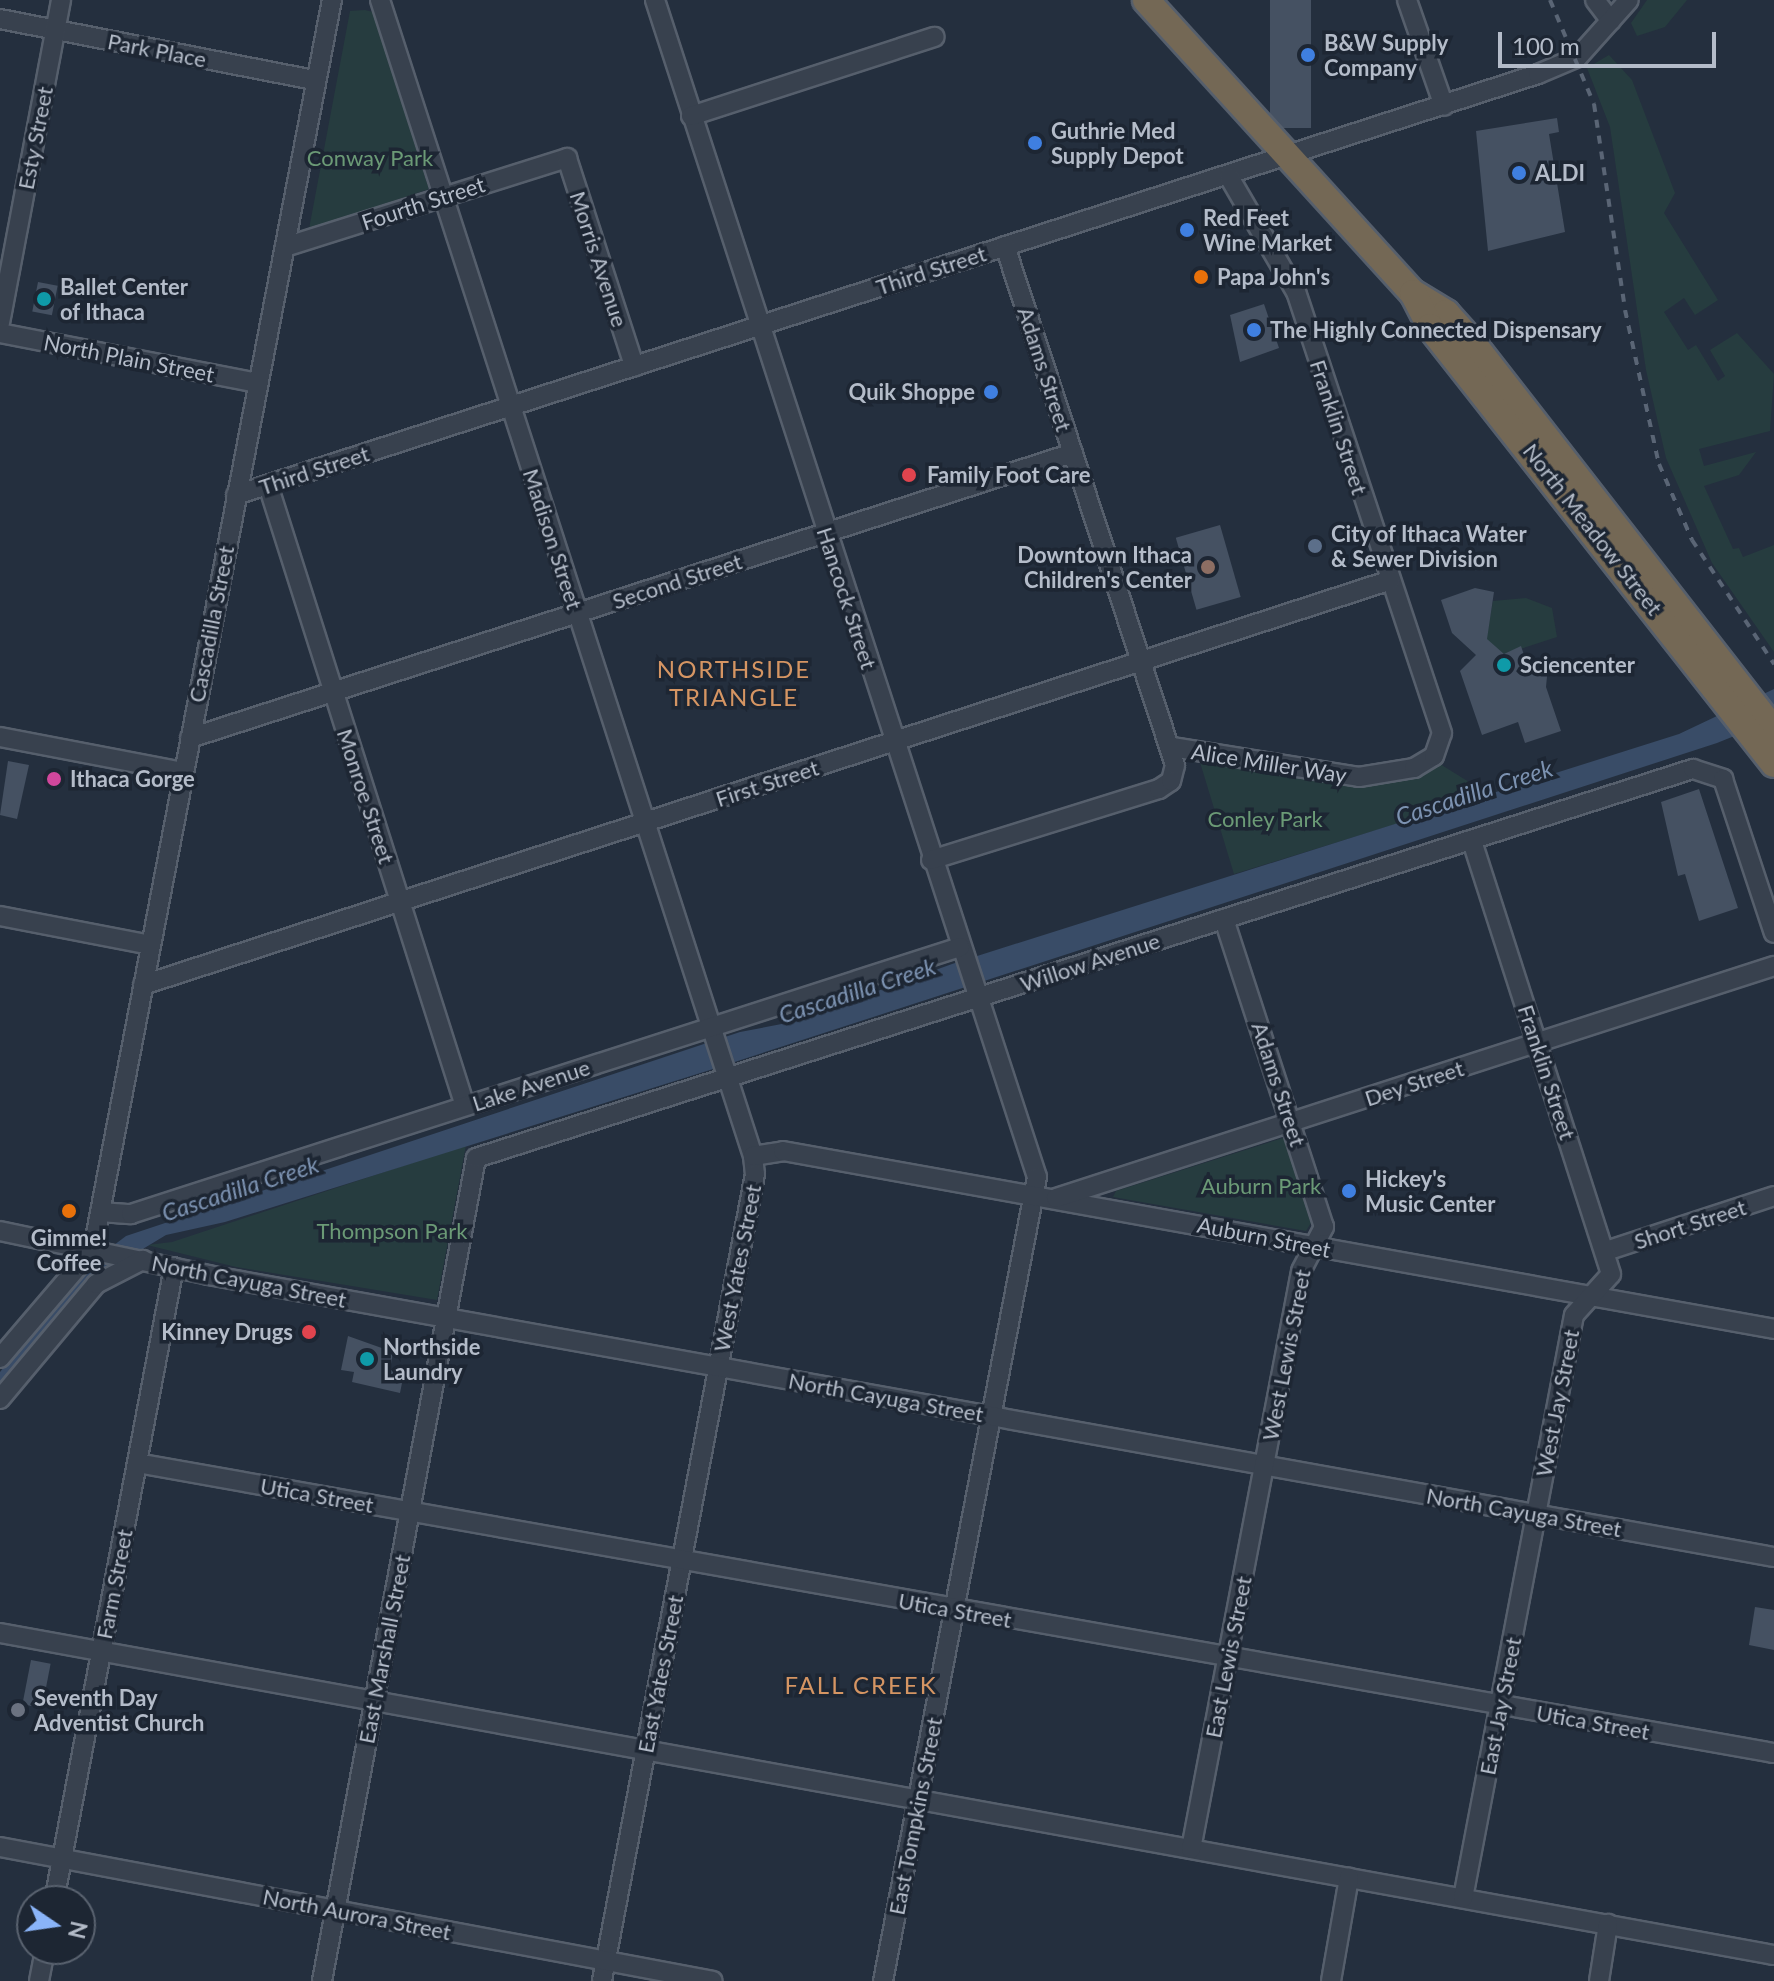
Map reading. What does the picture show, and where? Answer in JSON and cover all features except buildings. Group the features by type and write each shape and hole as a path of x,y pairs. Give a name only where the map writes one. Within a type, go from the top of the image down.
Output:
{"highway":[{"name":"North Meadow Street","path":"1146,0 1413,293 1430,327 1708,661 1774,730"},
{"name":"North Meadow Street","path":"1708,661 1772,762"}],"street":[{"name":"Esty Street","path":"0,323 61,0"},
{"name":"Cascadilla Street","path":"93,1249 332,0"},
{"name":"Madison Street","path":"380,0 441,197 727,1073"},
{"name":"Hancock Street","path":"655,0 931,860 1044,1197 991,1415"},
{"path":"1407,0 1444,106"},
{"path":"1595,0 1611,21"},
{"name":"Third Street","path":"236,495 1444,106 1578,57 1629,0"},
{"name":"Park Place","path":"0,19 315,80"},
{"path":"691,116 934,37"},
{"name":"Morris Avenue","path":"560,160 567,158 634,366"},
{"name":"Fourth Street","path":"285,247 560,160"},
{"name":"Franklin Street","path":"1229,177 1296,292 1442,733"},
{"name":"Adams Street","path":"1005,246 1174,756"},
{"name":"North Plain Street","path":"0,333 257,383"},
{"name":"Second Street","path":"190,738 1073,453"},
{"name":"Monroe Street","path":"268,485 465,1106"},
{"name":"First Street","path":"143,985 1391,580"},
{"name":"Alice Miller Way","path":"1174,756 1359,777 1414,768 1434,756 1442,733"},
{"path":"0,737 184,772"},
{"path":"931,860 1159,789 1171,781 1174,756"},
{"name":"Willow Avenue","path":"476,1158 975,993 1224,919 1704,768 1727,789 1774,933"},
{"name":"Franklin Street","path":"1472,840 1606,1251 1608,1283 1590,1298"},
{"path":"0,916 150,945"},
{"name":"Adams Street","path":"1224,919 1324,1227 1310,1246"},
{"name":"Lake Avenue","path":"100,1212 131,1214 465,1106 715,1032 961,952"},
{"name":"Dey Street","path":"1044,1197 1291,1122 1774,966"},
{"name":"West Yates Street","path":"719,1366 755,1174 753,1156 727,1073"},
{"name":"Auburn Street","path":"753,1156 783,1151 1774,1329"},
{"name":"East Marshall Street","path":"322,1981 476,1158"},
{"name":"Short Street","path":"1606,1251 1774,1196"},
{"name":"North Cayuga Street","path":"0,1231 445,1317 1774,1557"},
{"name":"West Lewis Street","path":"1265,1466 1310,1246"},
{"path":"0,1358 93,1249"},
{"path":"0,1399 96,1284 143,1260"},
{"name":"Farm Street","path":"57,1885 174,1267"},
{"name":"West Jay Street","path":"1536,1514 1574,1315 1590,1298"},
{"name":"East Yates Street","path":"602,1981 719,1366"},
{"name":"East Tompkins Street","path":"883,1981 991,1415"},
{"name":"Utica Street","path":"137,1463 954,1611 1774,1753"},
{"name":"East Lewis Street","path":"1191,1849 1265,1466"},
{"name":"East Jay Street","path":"1463,1898 1536,1514"},
{"path":"0,1633 1774,1955"},
{"name":"North Aurora Street","path":"0,1847 713,1981"},
{"path":"1331,1981 1349,1878"},
{"path":"1599,1981 1608,1924"}],"green space":[{"path":"1647,0 1687,0 1665,27 1637,36 1631,23"},
{"name":"Conway Park","path":"350,11 373,12 429,189 309,229"},
{"path":"1609,55 1632,80 1675,193 1664,213 1718,300 1695,315 1684,298 1664,312 1688,350 1696,345 1718,381 1725,376 1710,350 1737,333 1774,374 1770,431 1699,449 1704,466 1756,452 1739,475 1704,486 1733,549 1739,548 1743,557 1774,545 1774,652 1712,563 1666,458 1646,370 1610,127 1587,68"},
{"path":"1526,598 1552,608 1557,637 1505,654 1485,645 1493,601"},
{"name":"Conley Park","path":"1199,759 1348,783 1384,783 1440,764 1490,795 1234,874"},
{"name":"Auburn Park","path":"1286,1137 1314,1218 1306,1231 1113,1197 1116,1191"},
{"name":"Thompson Park","path":"466,1145 437,1300 236,1267 147,1245 172,1242"}],"water":[{"path":"1774,689 1774,720 1717,743 710,1070 225,1222 166,1235 93,1279 0,1393 0,1372 81,1270 126,1236 740,1032 792,1022 952,964 1679,734"}],"railway":[{"path":"1550,0 1594,104 1625,310 1659,464 1692,540 1774,664"}],"place":[{"name":"B&W Supply Company","path":"1308,55"},
{"name":"Guthrie Med Supply Depot","path":"1035,143"},
{"name":"ALDI","path":"1519,173"},
{"name":"Red Feet Wine Market","path":"1187,230"},
{"name":"Papa John's","path":"1201,277"},
{"name":"Ballet Center of Ithaca","path":"44,299"},
{"name":"The Highly Connected Dispensary","path":"1254,330"},
{"name":"Quik Shoppe","path":"991,392"},
{"name":"Family Foot Care","path":"909,475"},
{"name":"City of Ithaca Water & Sewer Division","path":"1315,546"},
{"name":"Downtown Ithaca Children's Center","path":"1208,567"},
{"name":"Sciencenter","path":"1504,665"},
{"name":"Ithaca Gorge","path":"54,779"},
{"name":"Hickey's Music Center","path":"1349,1191"},
{"name":"Gimme! Coffee","path":"69,1211"},
{"name":"Kinney Drugs","path":"309,1332"},
{"name":"Northside Laundry","path":"367,1359"},
{"name":"Seventh Day Adventist Church","path":"18,1710"}],"district":[{"name":"NORTHSIDE TRIANGLE","path":"734,683"},
{"name":"FALL CREEK","path":"861,1685"}],"water label":[{"name":"Cascadilla Creek","path":"1474,792"},
{"name":"Cascadilla Creek","path":"857,990"},
{"name":"Cascadilla Creek","path":"240,1188"}]}
